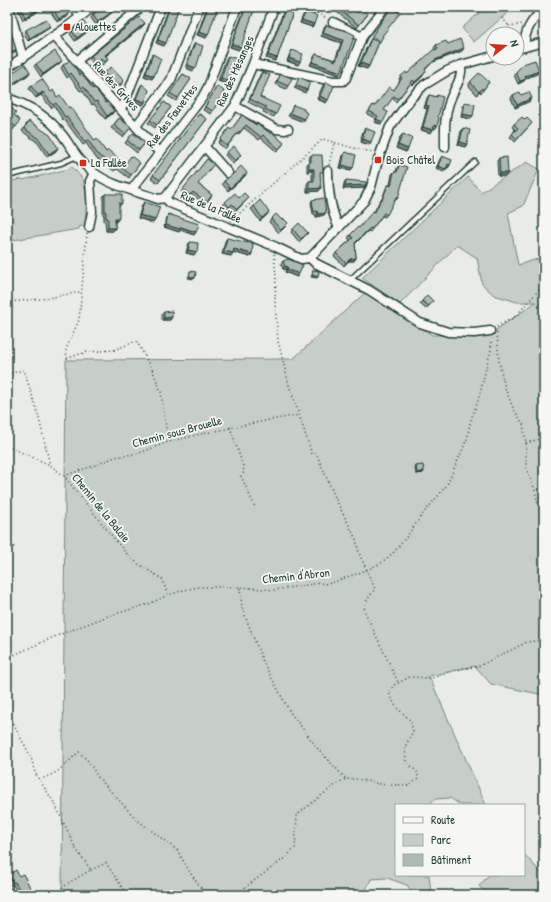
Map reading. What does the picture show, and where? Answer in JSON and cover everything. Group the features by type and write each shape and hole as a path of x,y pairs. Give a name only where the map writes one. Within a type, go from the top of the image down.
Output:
{"street":[{"path":"9,7 23,58"},
{"path":"74,7 80,17"},
{"path":"7,68 93,7"},
{"path":"77,61 141,7"},
{"path":"120,108 124,104 161,7"},
{"path":"136,126 171,80 199,7"},
{"name":"Rue des Fauvettes","path":"132,189 205,93 237,7"},
{"name":"Rue des Mésanges","path":"165,198 235,106 254,64 274,7"},
{"path":"254,64 341,82 346,78 362,37 385,7"},
{"path":"525,36 530,26 544,9"},
{"path":"333,22 362,37"},
{"name":"Rue des Grives","path":"54,36 160,153"},
{"path":"525,47 544,42"},
{"path":"310,258 359,207 367,196 371,187 380,153 390,127 412,97 430,80 461,65 485,58"},
{"path":"445,147 446,112 452,93 462,75 461,65"},
{"name":"Rue de la Fallée","path":"7,98 34,110 48,120 63,136 76,156 94,173 106,180 158,199 165,198 170,203 276,247 301,259 310,258 369,290 420,323 448,332 474,333 493,329"},
{"path":"235,106 276,129 285,130 288,128"},
{"path":"205,147 228,173"},
{"path":"328,171 330,202 339,228"},
{"path":"89,227 92,212 90,182 94,173"}],"lane":[{"path":"7,176 61,163 76,156"},
{"path":"350,280 475,162"}],"path":[{"path":"309,9 333,22"},
{"path":"502,18 510,26 525,24 530,26"},
{"path":"228,227 230,222 323,140 380,153"},
{"path":"328,171 334,143"},
{"path":"89,227 86,237 79,320 66,350 67,358 87,352 114,350 137,342 153,371 161,392 168,442"},
{"path":"544,234 544,244"},
{"path":"276,247 274,257 276,277 274,297 278,341 289,385 312,454 316,453 338,504 356,539 359,552 375,589 366,600 364,610 398,683"},
{"path":"544,284 516,316 493,329 498,338 499,362 508,398 523,424 526,443 526,468 534,487 544,529"},
{"path":"7,302 42,299 81,292"},
{"name":"Chemin d'Abron","path":"7,658 56,636 108,616 148,604 168,595 191,588 274,590 318,583 328,584 367,570 381,563 393,553 447,485 467,439 471,419 478,401 491,350 493,329"},
{"path":"7,374 24,370 38,414 50,465"},
{"name":"Chemin sous Brouelle","path":"64,476 115,457 140,453 168,442 230,427 298,415"},
{"path":"230,427 243,466 244,472 242,476 255,507"},
{"path":"526,443 544,438"},
{"name":"Chemin de la Balaie","path":"7,446 50,465 64,476 125,552 137,563 162,579 168,595"},
{"path":"7,552 16,545"},
{"path":"240,588 242,608 263,662 290,712 318,749 346,779"},
{"path":"235,895 285,858 295,848 297,815 322,794 346,779 369,781 387,785 402,784 408,786 418,780 418,773 406,761 405,747 413,731 410,720 396,707 389,693 394,685 410,677 432,678 463,668 477,667 527,642 542,640 540,631 544,623"},
{"path":"7,708 31,757 35,773 55,804 76,849 92,870"},
{"path":"40,780 57,772 79,752 89,762 97,776 136,819 177,850 191,874 206,895"},
{"path":"53,895 70,882 106,863 127,895"}],"green space":[{"path":"486,7 514,7 492,26 485,26 485,32 474,42 462,28"},
{"path":"527,162 539,169 523,206 508,213 518,265 544,257 544,695 491,684 475,666 429,676 486,804 459,804 450,798 436,799 428,804 395,804 395,876 429,876 431,892 427,895 414,895 407,885 387,878 371,879 365,892 366,895 62,895 66,360 293,359 368,290 432,335 489,335 536,302 517,302 494,295 482,284 477,258 457,245 400,304 362,278 468,177 481,192"},
{"path":"71,166 83,179 87,197 85,225 79,227 79,229 7,241 7,182 23,180 69,169"},
{"path":"525,855 544,876 544,895 488,895 479,886 488,876 525,876"}],"building":[{"path":"20,7 36,7 38,10 25,17"},
{"path":"52,7 66,7 69,14 59,19"},
{"path":"103,7 117,8 98,22 93,15"},
{"path":"170,7 179,7 166,43 158,40"},
{"path":"208,7 218,7 208,35 199,32"},
{"path":"246,7 255,7 241,47 232,44"},
{"path":"286,7 295,7 277,58 268,55"},
{"path":"336,7 350,7 358,13 361,8 368,14 359,25"},
{"path":"392,7 400,13 382,36 380,42 372,36"},
{"path":"306,12 317,16 314,24 302,20"},
{"path":"7,17 16,50 7,52"},
{"path":"139,17 145,23 105,55 108,59 104,62 101,59 97,63 91,56"},
{"path":"46,19 50,26 30,38 26,30"},
{"path":"84,22 89,29 77,38 72,31"},
{"path":"326,25 355,35 341,72 312,62 316,54 336,61 343,40 323,33"},
{"path":"371,39 379,42 369,66 361,63"},
{"path":"460,39 464,48 435,60 425,69 426,71 424,74 415,82 413,80 398,99 394,96 384,110 388,112 383,122 376,119 378,116 369,111 373,105 375,106 389,87 394,90 402,78 400,77 406,72 407,74 433,50 438,49 436,45 446,41 448,44"},
{"path":"195,43 203,46 196,68 188,65"},
{"path":"292,50 303,54 300,62 289,58"},
{"path":"55,51 62,61 43,74 36,64"},
{"path":"153,54 161,59 154,76 146,73"},
{"path":"228,56 237,59 229,81 221,78"},
{"path":"70,60 80,75 82,74 93,89 95,88 114,111 107,116 97,101 94,102 84,87 82,88 71,73 69,75 63,65"},
{"path":"535,60 539,71 525,76 526,79 520,81 516,72 521,66 525,66 525,63"},
{"path":"25,64 30,72 11,85 7,77"},
{"path":"111,67 124,81 119,85 116,83 115,84 104,73"},
{"path":"262,72 270,75 260,97 280,106 276,114 250,99"},
{"path":"479,73 489,82 483,90 482,88 479,92 471,81"},
{"path":"183,74 191,79 178,98 170,93"},
{"path":"281,74 292,78 288,86 277,81"},
{"path":"299,77 310,82 307,90 296,85"},
{"path":"42,79 51,92 53,90 57,97 60,95 69,108 71,107 95,141 97,139 106,152 108,150 125,164 131,156 140,163 131,175 116,163 116,168 98,155 88,140 85,142 56,103 53,105 43,92 38,95 31,86"},
{"path":"326,82 334,86 328,100 320,96"},
{"path":"142,84 149,90 145,102 136,99"},
{"path":"217,86 224,91 213,111 205,107"},
{"path":"520,92 521,95 529,92 532,98 517,105 513,95"},
{"path":"429,95 443,97 437,126 434,125 433,130 423,127 429,106 426,105"},
{"path":"164,102 171,107 157,125 150,120"},
{"path":"465,102 475,104 473,116 463,114"},
{"path":"293,105 304,109 304,111 308,113 305,119 290,113"},
{"path":"11,108 16,112 14,115 20,120 16,127 7,120 7,114"},
{"path":"199,114 207,119 160,180 153,175"},
{"path":"242,115 256,125 257,123 271,134 272,132 284,143 279,149 263,135 261,137 246,125 227,146 220,140 229,128 231,130"},
{"path":"522,117 525,120 527,118 532,123 517,139 512,134 518,128 514,124"},
{"path":"119,118 131,127 125,134 114,125"},
{"path":"29,121 50,135 58,148 49,154 40,140 24,128"},
{"path":"365,128 375,132 371,142 363,139"},
{"path":"463,128 470,130 467,144 460,142"},
{"path":"133,133 145,143 139,150 127,140"},
{"path":"403,134 412,138 408,149 398,145"},
{"path":"234,146 241,155 235,161 227,152"},
{"path":"345,152 356,155 353,168 342,165"},
{"path":"7,153 12,158 7,164"},
{"path":"311,155 322,155 323,172 320,172 321,188 309,189 309,181 314,181 314,169 309,169"},
{"path":"442,156 452,160 446,169 438,166"},
{"path":"507,157 508,173 500,173 499,158"},
{"path":"207,159 214,164 198,184 212,195 207,202 193,192 190,195 183,189"},
{"path":"399,165 407,167 398,198 396,197 387,215 384,213 372,229 370,228 355,243 356,258 350,259 346,263 336,253 353,238 350,235 358,227 359,228 373,211 375,212 388,185 391,186 394,172 397,172"},
{"path":"241,166 247,173 230,188 224,181"},
{"path":"346,180 366,182 366,185 345,186"},
{"path":"235,193 239,198 244,193 249,198 237,209 232,204 229,207 225,202"},
{"path":"105,194 122,194 122,203 119,203 119,218 115,218 115,228 108,228 108,218 106,218 105,212"},
{"path":"324,198 326,213 318,214 317,211 314,212 312,200"},
{"path":"260,200 269,212 262,218 254,206"},
{"path":"144,202 160,207 155,220 140,215"},
{"path":"168,214 199,224 196,232 181,227 180,229 166,225"},
{"path":"276,214 288,223 281,230 271,219"},
{"path":"299,223 308,233 301,239 293,229"},
{"path":"227,238 253,244 252,254 234,249 233,253 224,251"},
{"path":"190,242 198,243 197,252 188,250"},
{"path":"288,259 303,265 299,274 287,269 288,267 285,266 283,261"},
{"path":"313,270 319,271 318,277 312,275"},
{"path":"190,271 196,272 195,278 189,276"},
{"path":"427,295 433,301 429,306 422,301"},
{"path":"172,311 172,317 164,318 164,312"},
{"path":"423,465 424,471 417,473 416,466"},
{"path":"16,870 19,876 23,874 32,891 28,893 30,895 20,895 22,894 15,882 13,883 8,875"}],"place":[{"name":"Alouettes","path":"67,27"},
{"name":"Bois Châtel","path":"378,160"},
{"name":"La Fallée","path":"83,163"}]}
